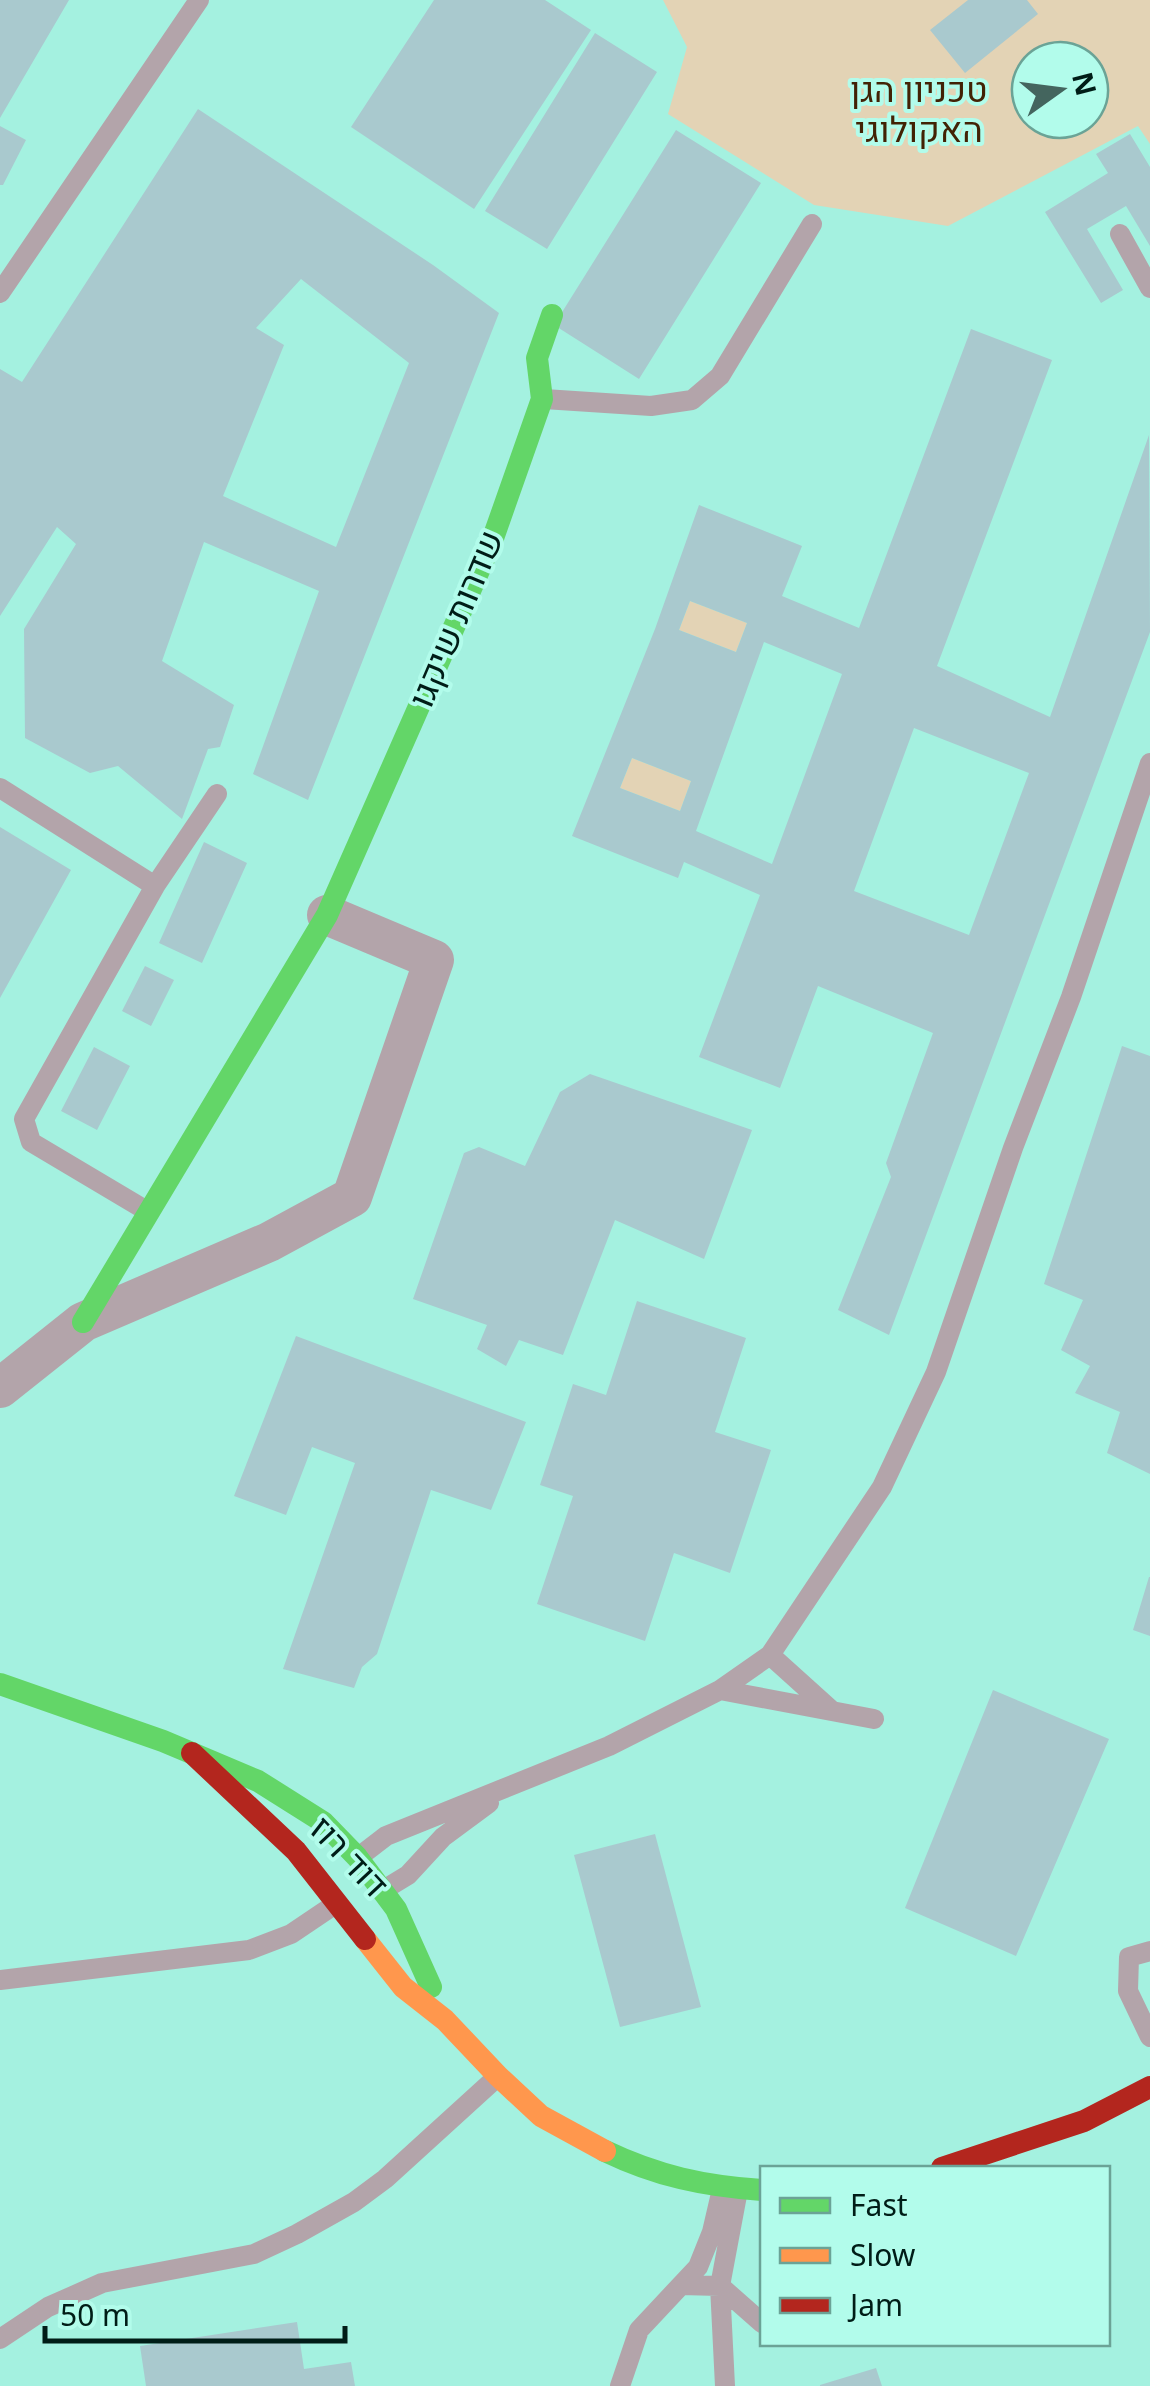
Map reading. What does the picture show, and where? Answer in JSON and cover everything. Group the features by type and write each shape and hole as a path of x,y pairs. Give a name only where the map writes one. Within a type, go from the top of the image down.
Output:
{"street":[{"name":"שדרות שיקגו","path":"83,1322 327,915 492,541 542,399 537,358 552,315"},
{"path":"0,1388 83,1322 270,1242 352,1197 434,960 327,915"},
{"name":"דוד רוז","path":"0,1684 163,1740 258,1781 323,1822 403,1987 445,2020 542,2116 582,2140 655,2172 741,2188"},
{"name":"דוד רוז","path":"0,1708 76,1712"},
{"name":"דוד רוז","path":"192,1753 296,1851 396,1909 445,2020"},
{"path":"948,2166 1084,2121 1150,2088"}],"lane":[{"path":"0,293 199,0"},
{"path":"542,399 651,406 692,400 720,376 812,224"},
{"path":"1120,234 1150,288"},
{"path":"357,1886 386,1836 609,1746 720,1690 770,1655 882,1487 936,1372 1013,1148 1071,997 1150,763"},
{"path":"0,788 155,886"},
{"path":"149,1212 31,1142 24,1119 155,886 218,794"},
{"path":"770,1655 833,1711"},
{"path":"720,1690 874,1719"},
{"path":"0,1980 249,1950 291,1934 357,1886 408,1875 443,1837 511,1787"},
{"path":"1150,1951 1129,1957 1128,1991 1150,2037"},
{"path":"0,2339 48,2307 102,2283 254,2254 297,2234 386,2179 498,2076"},
{"path":"620,2386 639,2330 698,2267 712,2232 741,2188"},
{"path":"725,2386 720,2286 741,2188"},
{"path":"681,2285 720,2286 760,2321"}],"shaded area":[{"path":"0,0 1150,0 1150,2386 0,2386"}],"green space":[{"name":"טכניון הגן האקולוגי","path":"663,0 1150,0 1150,144 1138,126 948,226 814,205 668,114 687,47"},
{"path":"690,601 747,623 736,652 679,630"},
{"path":"632,758 691,781 680,811 620,788"}],"building":[{"path":"0,0 69,0 0,118"},
{"path":"434,0 545,0 591,30 474,209 351,127"},
{"path":"968,0 1027,0 1038,14 965,73 930,30"},
{"path":"595,33 657,72 547,249 485,211"},
{"path":"198,109 499,313 308,800 253,774 319,591 204,542 162,661 234,705 220,747 208,749 182,819 118,766 90,773 25,738 24,629 76,544 57,527 0,616 0,369 22,382","holes":["301,279 409,363 336,547 223,496 284,345 256,328"]},
{"path":"0,126 26,140 3,185 0,185"},
{"path":"676,130 761,183 639,379 554,325"},
{"path":"1130,134 1150,167 1150,246 1126,206 1087,229 1123,290 1101,303 1045,212 1108,173 1096,154"},
{"path":"971,329 1052,360 937,666 1050,717 1149,435 1150,632 889,1335 838,1310 891,1177 886,1163 933,1033 818,986 780,1088 699,1057 760,895 684,862 678,878 572,836 655,629 699,505 802,546 782,596 859,628","holes":["690,601 747,623 736,652 679,630","764,642 842,674 772,864 696,831","914,728 1029,773 969,935 854,891","632,758 691,781 680,811 620,788"]},
{"path":"0,827 71,870 0,998"},
{"path":"204,842 247,863 202,963 159,943"},
{"path":"145,966 174,980 151,1026 122,1011"},
{"path":"1122,1046 1150,1056 1150,1474 1107,1453 1120,1412 1075,1393 1090,1366 1061,1350 1083,1300 1044,1284"},
{"path":"94,1047 130,1066 97,1130 61,1111"},
{"path":"590,1074 752,1130 704,1259 615,1220 563,1355 519,1340 506,1366 477,1349 487,1325 413,1299 464,1153 479,1147 525,1166 560,1092"},
{"path":"637,1301 746,1338 715,1432 771,1450 730,1573 674,1553 645,1641 537,1604 573,1496 540,1485 573,1384 606,1395"},
{"path":"296,1336 526,1422 491,1510 431,1490 377,1654 362,1667 354,1688 283,1669 355,1463 312,1447 286,1515 234,1496"},
{"path":"1150,1577 1150,1636 1133,1630"},
{"path":"993,1690 1109,1739 1016,1956 905,1908"},
{"path":"655,1834 701,2007 620,2027 574,1855"},
{"path":"297,2322 304,2369 351,2362 355,2386 146,2386 140,2346"},
{"path":"876,2368 882,2386 820,2386 820,2385"}],"traffic: fast":[{"path":"83,1322 327,915 492,541 542,399 537,358 552,315"},
{"path":"0,1684 163,1741 258,1781 323,1822 357,1857 396,1909 431,1987"},
{"path":"605,2151 681,2178 760,2190"}],"traffic: slow":[{"path":"365,1939 403,1987 445,2020 541,2116 605,2151"}],"traffic: jam":[{"path":"192,1753 296,1851 365,1939"},
{"path":"948,2166 1084,2121 1150,2087"}]}
